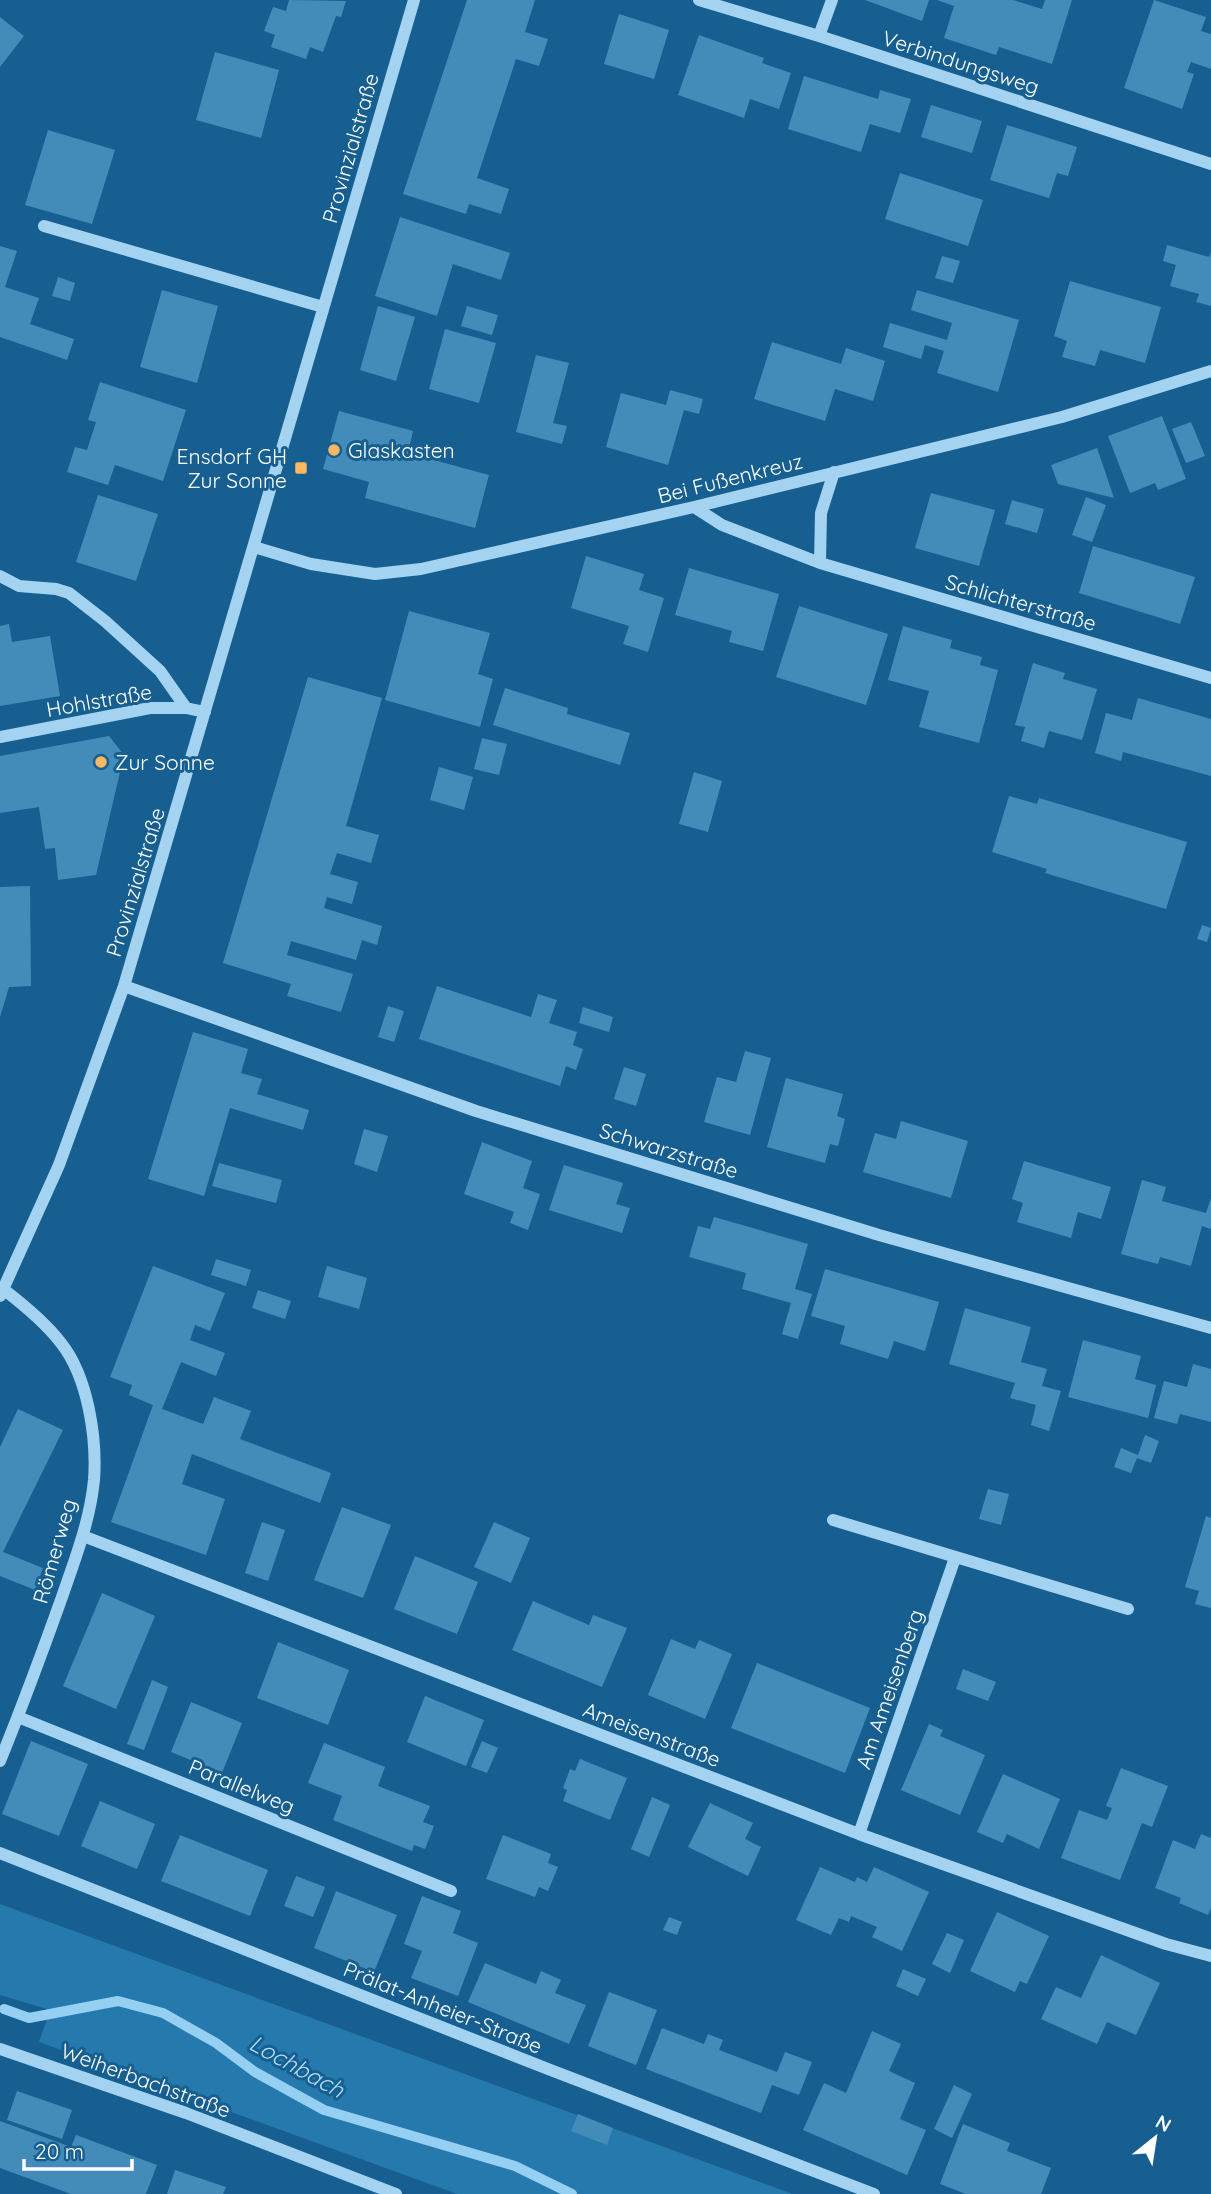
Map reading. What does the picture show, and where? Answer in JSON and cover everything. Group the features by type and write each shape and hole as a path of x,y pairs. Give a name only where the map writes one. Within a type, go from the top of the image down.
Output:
{"street":[{"name":"Provinzialstraße","path":"2,1292 59,1165 124,986 414,0"},
{"name":"Verbindungsweg","path":"699,0 819,36 1211,164"},
{"path":"819,36 831,0"},
{"path":"44,226 323,307"},
{"name":"Bei Fußenkreuz","path":"254,547 311,564 375,574 421,569 694,507 1062,417 1211,371"},
{"path":"820,563 821,513 834,472"},
{"name":"Schlichterstraße","path":"694,507 722,525 820,563 1211,678"},
{"path":"0,576 19,586 57,589 69,593 105,621 160,671 186,708"},
{"name":"Hohlstraße","path":"0,737 150,708 186,708 205,712"},
{"name":"Schwarzstraße","path":"124,986 477,1111 879,1235 1211,1328"},
{"name":"Römerweg","path":"0,1761 83,1536 94,1480 91,1417 79,1374 62,1344 29,1310 2,1292"},
{"path":"833,1520 1128,1609"},
{"name":"Ameisenstraße","path":"83,1536 859,1833 1166,1944 1211,1956"},
{"name":"Am Ameisenberg","path":"859,1833 955,1558"},
{"name":"Parallelweg","path":"18,1717 450,1891"},
{"name":"Prälat-Anheier-Straße","path":"0,1853 874,2194"},
{"name":"Weiherbachstraße","path":"0,2049 186,2113 396,2194"}],"shaded area":[{"path":"0,1904 793,2194 457,2194 39,2042 50,2010 0,1995"}],"building":[{"path":"289,0 346,1 341,17 336,16 323,52 310,47 306,59 271,47 275,35 264,31 273,7 286,11"},
{"path":"467,0 535,0 525,32 548,39 539,66 516,59 477,178 509,189 501,214 469,204 466,214 403,194"},
{"path":"865,0 929,0 922,21"},
{"path":"937,0 1013,0 1042,9 1045,0 1072,0 1052,64 999,47 996,55 944,38 954,6"},
{"path":"1154,0 1206,17 1201,31 1211,34 1211,69 1191,62 1187,72 1194,74 1182,109 1124,88"},
{"path":"619,14 669,30 654,79 604,64"},
{"path":"0,17 24,36 0,67"},
{"path":"699,35 764,58 762,63 791,73 779,109 750,99 744,118 678,95"},
{"path":"215,52 279,70 261,138 196,120"},
{"path":"804,76 878,99 880,90 911,99 900,133 870,124 861,152 788,129"},
{"path":"931,105 982,121 972,153 921,137"},
{"path":"1007,125 1077,147 1068,176 1057,173 1049,198 990,180"},
{"path":"48,130 115,150 92,224 25,205"},
{"path":"900,173 983,200 968,246 885,219"},
{"path":"400,217 510,253 501,280 453,264 437,316 375,296"},
{"path":"1167,245 1209,257 1211,252 1211,306 1196,302 1199,294 1170,286 1176,265 1163,261"},
{"path":"0,246 17,251 5,287 39,298 30,324 74,339 67,360 0,337"},
{"path":"942,256 960,261 953,283 935,278"},
{"path":"58,277 75,283 70,301 52,296"},
{"path":"1070,281 1161,307 1145,363 1100,350 1095,366 1062,357 1067,341 1054,336"},
{"path":"162,290 218,306 197,383 140,367"},
{"path":"917,290 1019,320 998,392 937,373 944,351 925,345 921,359 883,347 890,323 947,340 952,323 911,310"},
{"path":"378,306 415,317 396,381 360,370"},
{"path":"467,306 498,315 492,335 461,326"},
{"path":"445,329 496,343 479,403 429,389"},
{"path":"772,342 841,364 846,348 885,361 873,401 835,389 825,421 754,399"},
{"path":"536,355 569,363 553,423 567,426 562,444 516,432"},
{"path":"100,382 186,410 163,481 115,465 108,485 67,472 75,447 87,450 96,422 88,420"},
{"path":"670,390 703,399 699,414 684,410 668,465 606,447 621,393 666,405"},
{"path":"339,411 413,431 408,453 489,475 475,528 365,498 369,482 323,469"},
{"path":"1162,416 1186,479 1158,490 1155,483 1130,493 1108,436"},
{"path":"1191,422 1205,456 1186,463 1172,429"},
{"path":"1097,448 1114,498 1058,484 1051,465"},
{"path":"931,493 995,510 979,566 915,548"},
{"path":"98,495 158,514 136,581 76,562"},
{"path":"1086,497 1106,505 1092,542 1072,535"},
{"path":"1012,500 1044,509 1037,533 1005,524"},
{"path":"1093,546 1195,577 1180,624 1079,593"},
{"path":"586,556 644,574 639,590 664,598 648,652 623,644 629,626 571,608"},
{"path":"689,568 779,594 763,651 729,642 732,631 675,615"},
{"path":"799,606 888,634 866,705 776,677"},
{"path":"409,611 490,633 478,674 493,679 480,727 385,700"},
{"path":"9,624 12,642 50,636 60,696 0,706 0,626"},
{"path":"903,626 952,640 950,648 982,657 980,665 998,670 979,743 919,727 929,691 888,680"},
{"path":"1033,663 1065,673 1063,679 1097,689 1082,740 1049,731 1044,748 1021,741 1025,727 1015,725"},
{"path":"308,677 382,698 346,826 379,835 371,863 337,853 330,874 358,882 352,904 327,897 324,908 382,926 377,945 362,940 356,960 291,941 287,955 353,974 341,1012 287,996 291,984 223,963"},
{"path":"505,688 568,708 567,714 630,733 620,765 493,725"},
{"path":"1138,698 1211,719 1211,776 1123,752 1121,761 1095,753 1106,713 1132,720"},
{"path":"109,736 124,755 96,875 58,880 55,848 45,849 39,807 0,813 0,756"},
{"path":"482,738 507,744 499,775 474,769"},
{"path":"439,767 473,777 464,810 430,800"},
{"path":"694,772 722,781 708,832 679,824"},
{"path":"1009,796 1037,804 1039,798 1187,842 1166,909 1045,873 1047,869 992,852"},
{"path":"30,886 31,986 9,987 0,1017 0,887"},
{"path":"1202,925 1211,928 1207,942 1197,939"},
{"path":"437,986 531,1017 538,994 557,1000 549,1023 577,1032 573,1045 583,1049 576,1070 566,1066 560,1086 419,1039"},
{"path":"388,1006 404,1011 394,1042 378,1037"},
{"path":"583,1007 613,1017 609,1032 579,1023"},
{"path":"193,1032 248,1049 241,1073 262,1079 257,1094 309,1110 303,1130 230,1108 204,1196 148,1179"},
{"path":"745,1051 771,1058 750,1135 704,1122 717,1077 736,1082"},
{"path":"624,1067 646,1074 636,1106 614,1099"},
{"path":"786,1078 843,1094 837,1116 845,1119 838,1146 830,1144 825,1163 767,1147"},
{"path":"901,1121 968,1141 951,1198 863,1172 875,1133 896,1139"},
{"path":"364,1129 388,1136 377,1172 354,1164"},
{"path":"482,1142 532,1161 523,1188 540,1194 528,1230 510,1223 514,1212 464,1194"},
{"path":"1024,1161 1111,1187 1101,1219 1078,1212 1071,1238 1017,1222 1023,1203 1012,1199"},
{"path":"219,1163 282,1180 276,1203 212,1186"},
{"path":"564,1165 623,1183 616,1204 630,1208 622,1233 549,1210"},
{"path":"1142,1180 1166,1187 1162,1201 1206,1213 1211,1198 1211,1229 1202,1226 1191,1266 1160,1257 1158,1264 1121,1254"},
{"path":"714,1217 808,1244 795,1289 812,1294 798,1339 782,1334 791,1303 742,1289 746,1273 689,1257 698,1226 710,1229"},
{"path":"216,1259 251,1270 246,1286 211,1275"},
{"path":"153,1266 225,1293 210,1331 195,1325 190,1340 225,1353 216,1376 181,1362 162,1409 203,1424 214,1397 251,1411 240,1439 331,1473 320,1503 192,1454 182,1484 225,1499 206,1555 111,1522 153,1405 129,1395 132,1385 110,1377"},
{"path":"327,1266 367,1278 359,1309 318,1297"},
{"path":"825,1269 939,1302 925,1351 894,1341 888,1359 840,1344 845,1326 811,1316"},
{"path":"258,1290 291,1301 285,1319 252,1308"},
{"path":"965,1308 1031,1327 1021,1362 1047,1369 1042,1386 1061,1391 1049,1431 1031,1425 1036,1405 1010,1398 1015,1383 949,1364"},
{"path":"1083,1340 1141,1356 1135,1379 1156,1385 1148,1418 1068,1397"},
{"path":"1193,1364 1211,1369 1211,1422 1180,1414 1177,1424 1154,1418 1164,1381 1187,1387"},
{"path":"18,1409 63,1430 3,1552 43,1568 35,1590 0,1576 0,1447"},
{"path":"1145,1435 1159,1441 1151,1463 1137,1458 1131,1473 1114,1467 1121,1448 1138,1455"},
{"path":"988,1489 1009,1494 1001,1525 979,1519"},
{"path":"342,1507 391,1525 363,1598 314,1580"},
{"path":"1206,1516 1211,1518 1211,1608 1195,1604 1199,1591 1185,1587"},
{"path":"262,1522 285,1530 268,1581 245,1573"},
{"path":"494,1522 530,1538 511,1583 474,1567"},
{"path":"415,1556 478,1582 457,1634 394,1609"},
{"path":"102,1593 155,1616 116,1709 63,1686"},
{"path":"533,1601 589,1625 593,1615 627,1628 602,1687 512,1650"},
{"path":"671,1639 695,1649 699,1640 732,1654 705,1719 648,1695"},
{"path":"278,1642 349,1670 328,1725 257,1698"},
{"path":"757,1663 870,1708 845,1773 731,1728"},
{"path":"963,1669 996,1682 988,1701 956,1689"},
{"path":"152,1680 168,1687 144,1750 127,1744"},
{"path":"425,1696 484,1720 466,1766 407,1742"},
{"path":"191,1702 242,1723 222,1773 171,1752"},
{"path":"929,1724 943,1730 940,1736 985,1755 960,1815 901,1790"},
{"path":"31,1741 88,1764 59,1836 2,1814"},
{"path":"482,1741 498,1748 487,1773 471,1767"},
{"path":"324,1743 385,1767 378,1786 430,1806 423,1822 434,1826 425,1849 414,1845 412,1851 333,1820 342,1796 308,1783"},
{"path":"580,1759 627,1778 610,1820 563,1801 567,1790 563,1788 570,1769 575,1771"},
{"path":"1121,1768 1168,1786 1152,1827 1142,1823 1120,1880 1061,1858 1079,1810 1107,1820 1112,1808 1106,1806"},
{"path":"1003,1774 1060,1799 1039,1849 1007,1834 1003,1843 977,1832"},
{"path":"652,1797 670,1805 649,1857 631,1849"},
{"path":"100,1801 155,1824 137,1869 81,1846"},
{"path":"710,1803 753,1823 745,1839 761,1847 748,1876 688,1847"},
{"path":"1201,1834 1211,1838 1211,1908 1208,1915 1179,1903 1181,1898 1155,1888 1173,1840 1195,1849"},
{"path":"180,1835 268,1870 250,1916 161,1881"},
{"path":"503,1835 551,1854 548,1863 558,1867 548,1891 539,1887 535,1897 486,1879"},
{"path":"820,1867 855,1882 857,1877 867,1882 874,1867 929,1892 902,1951 872,1937 877,1927 851,1916 849,1922 839,1918 831,1935 796,1920"},
{"path":"296,1876 325,1887 313,1917 284,1906"},
{"path":"336,1891 397,1915 374,1972 314,1948"},
{"path":"422,1896 461,1911 453,1933 478,1943 458,1996 411,1978 422,1951 404,1944"},
{"path":"997,1912 1049,1936 1027,1984 1020,1981 1015,1992 970,1971"},
{"path":"669,1917 682,1922 677,1935 663,1930"},
{"path":"947,1933 964,1940 950,1973 932,1964"},
{"path":"1101,1955 1160,1983 1136,2035 1107,2022 1097,2044 1041,2019 1056,1987 1081,1998"},
{"path":"485,1963 536,1984 541,1971 561,1980 555,1993 586,2005 569,2044 468,2002"},
{"path":"903,1969 926,1979 918,1996 896,1986"},
{"path":"609,1992 657,2010 636,2065 588,2046"},
{"path":"662,2028 704,2044 708,2034 723,2040 719,2050 777,2072 785,2052 812,2062 799,2095 772,2085 761,2113 646,2069"},
{"path":"872,2031 901,2044 889,2071 915,2083 900,2119 926,2130 907,2175 803,2130 824,2083 846,2093"},
{"path":"954,2085 972,2094 952,2138 934,2129"},
{"path":"17,2091 72,2110 62,2139 7,2120"},
{"path":"578,2114 613,2128 607,2145 571,2131"},
{"path":"0,2121 71,2147 76,2135 157,2165 146,2194 71,2194 0,2168"},
{"path":"963,2124 1010,2143 1007,2151 1051,2168 1041,2194 966,2194 940,2184"},
{"path":"175,2170 226,2187 223,2194 167,2194"}],"waterway":[{"name":"Lochbach","path":"4,2009 29,2018 118,2001 163,2013 216,2043 255,2072 324,2110 515,2166 572,2194"}],"place":[{"name":"Glaskasten","path":"334,450"},
{"name":"Ensdorf GH Zur Sonne","path":"301,468"},
{"name":"Zur Sonne","path":"101,762"}]}
